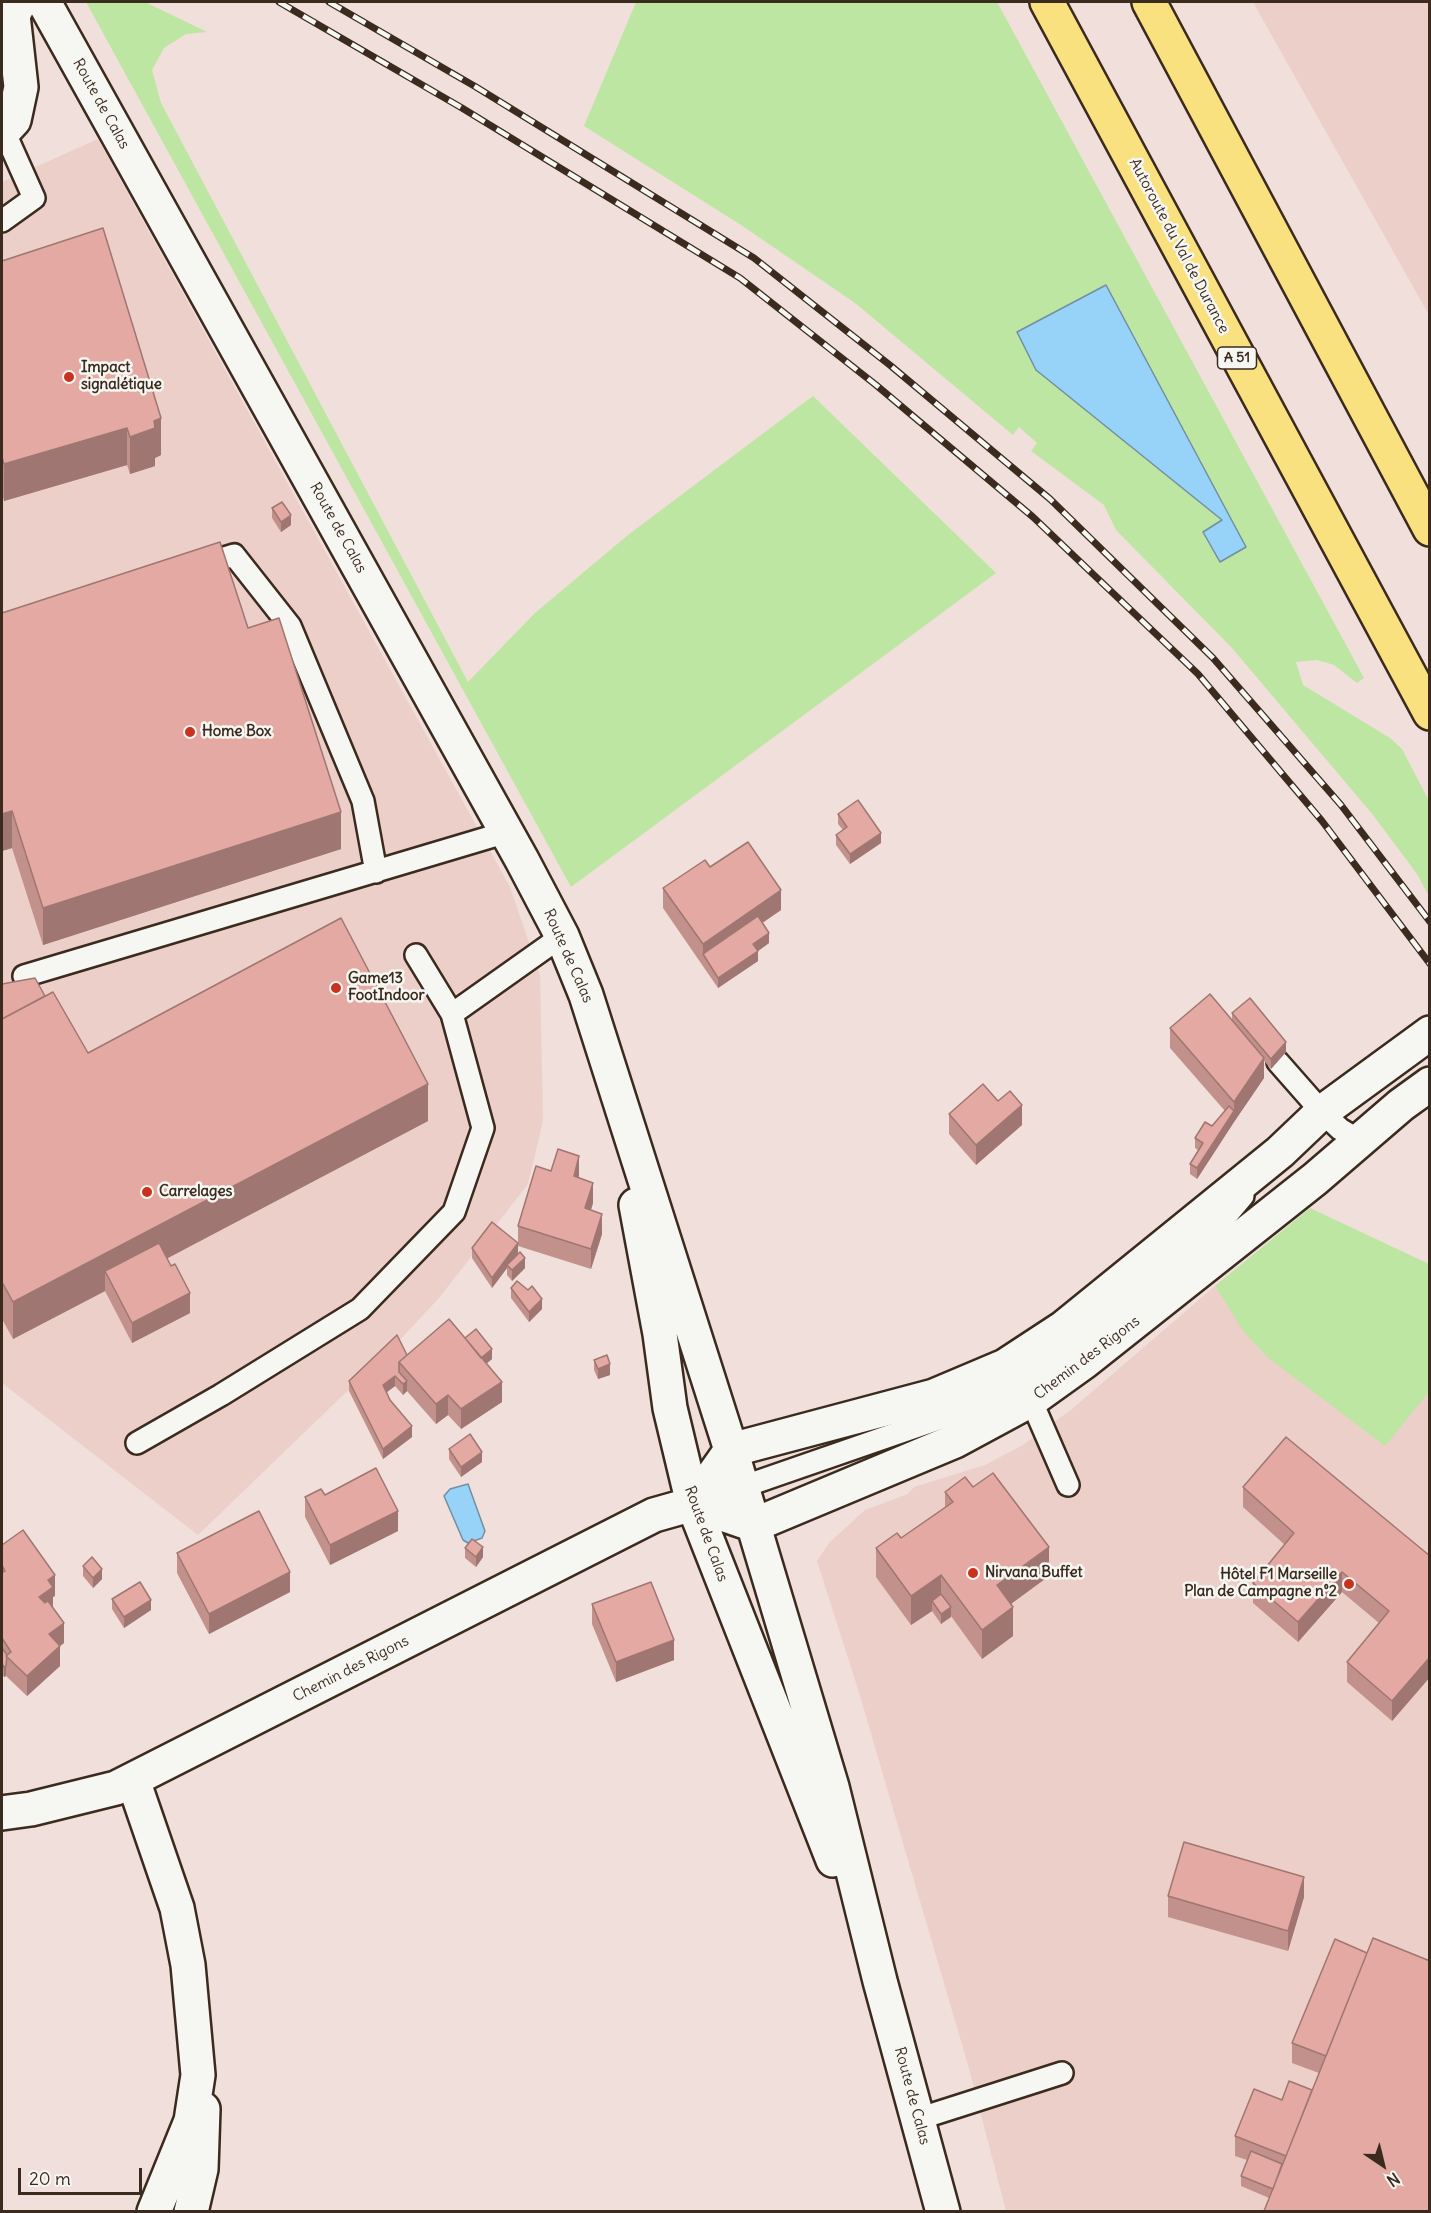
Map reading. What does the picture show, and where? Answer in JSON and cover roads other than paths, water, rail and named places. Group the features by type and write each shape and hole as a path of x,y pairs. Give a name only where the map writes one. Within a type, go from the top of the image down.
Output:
{"highway":[{"name":"Autoroute du Val de Durance","path":"1047,2 1430,713"},
{"path":"1149,2 1332,350 1430,529"}],"main road":[{"path":"3,132 14,120 21,87 13,15 20,2"},
{"name":"Route de Calas","path":"44,2 507,832 562,936 611,1065 754,1525 832,1787 880,1981 943,2211"},
{"name":"Chemin des Rigons","path":"731,1450 934,1396 1005,1366 1064,1328 1280,1152 1322,1112 1430,1033"},
{"name":"Route de Calas","path":"611,1065 660,1334 670,1408 693,1504 880,1981"},
{"name":"Chemin des Rigons","path":"754,1525 955,1441 1031,1400 1167,1297 1360,1141 1401,1105 1430,1084"},
{"path":"731,1450 693,1504 754,1525"},
{"name":"Chemin des Rigons","path":"2,1813 31,1809 116,1788 654,1515 693,1504"},
{"path":"133,1780 177,1908 188,1965 203,2137 201,2169 191,2211"},
{"path":"154,2211 191,2121 198,2074"}],"lane":[{"path":"2,221 33,198 3,132"},
{"path":"179,572 234,555 290,626 363,801 376,872"},
{"path":"24,976 507,832"},
{"path":"452,1014 562,936"},
{"path":"137,1443 222,1395 360,1309 454,1212 483,1128 452,1014 416,955"},
{"path":"1278,1062 1322,1112 1340,1129 1360,1141"},
{"name":"Chemin des Rigons","path":"693,1504 973,1407 1019,1383 1060,1356 1210,1235 1280,1152"},
{"path":"1031,1400 1068,1485"},
{"path":"918,2119 1062,2073"}],"water":[{"path":"1106,285 1246,547 1220,562 1203,532 1222,520 1036,370 1017,332"},
{"path":"468,1484 485,1531 482,1538 468,1543 463,1540 444,1496 450,1489"}],"railway":[{"path":"279,2 462,108 740,278 876,385 1033,517 1198,674 1322,821 1430,964"},
{"path":"329,2 476,87 754,258 891,366 1050,499 1213,658 1341,805 1430,922"}],"place":[{"name":"Impact signalétique","path":"69,377"},
{"name":"Home Box","path":"190,732"},
{"name":"Game13 FootIndoor","path":"336,988"},
{"name":"Carrelages","path":"147,1192"},
{"name":"Nirvana Buffet","path":"973,1573"},
{"name":"Hôtel F1 Marseille Plan de Campagne n°2","path":"1349,1584"}]}
